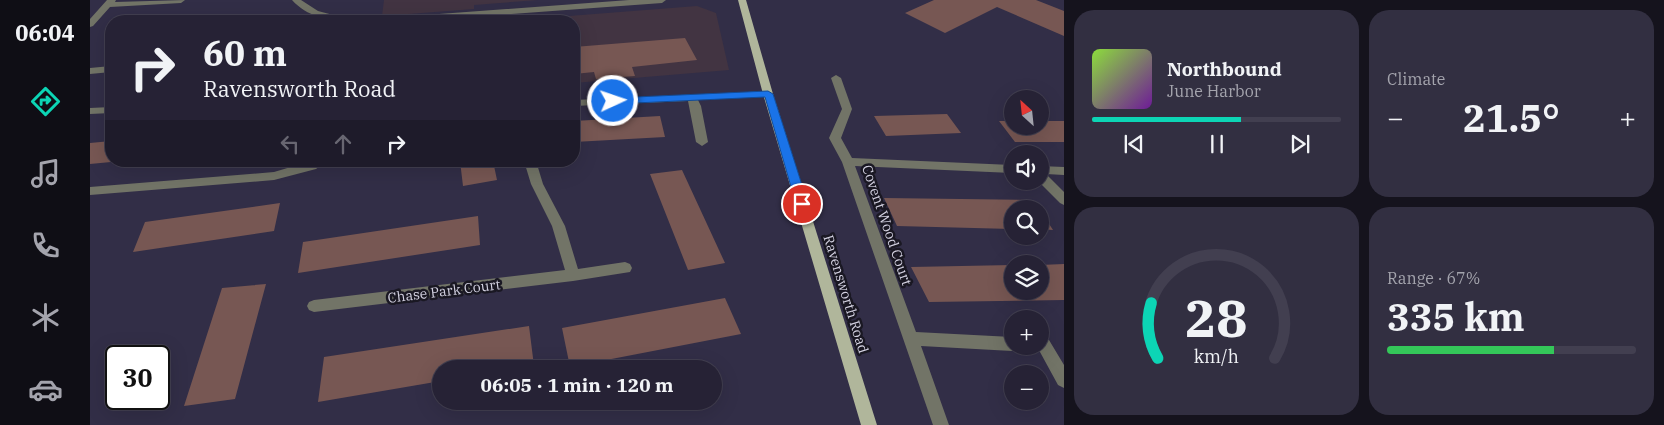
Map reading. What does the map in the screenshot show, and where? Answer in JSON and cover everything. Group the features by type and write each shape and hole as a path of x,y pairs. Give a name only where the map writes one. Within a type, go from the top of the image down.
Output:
{"main road":[{"name":"Ravensworth Road","path":"742,0 768,94 870,425"}],"street":[{"path":"90,24 110,2 181,0"},
{"path":"296,0 311,11 326,15"},
{"path":"464,15 662,0"},
{"path":"90,71 105,70"},
{"path":"836,78 847,109 834,138 848,162"},
{"path":"580,103 768,94"},
{"path":"692,98 696,106 702,142"},
{"path":"90,111 105,110"},
{"name":"Covent Wood Court","path":"941,425 848,162 1004,169"},
{"path":"90,192 274,176 308,167"},
{"path":"531,167 541,195 555,217 568,250 573,275"},
{"path":"1049,170 1064,171"},
{"path":"1049,185 1064,200"},
{"name":"Chase Park Court","path":"314,306 625,268"},
{"path":"910,339 1004,344"},
{"path":"1049,354 1064,380"}],"shaded area":[{"path":"384,0 538,0 474,5 474,9 382,15"},
{"path":"697,6 716,13 729,70 580,82 580,15"}],"building":[{"path":"934,0 1036,0 1064,11 1064,36 997,7 945,33 905,13"},
{"path":"685,38 697,60 632,67 635,76 596,79 594,72 580,73 580,47"},
{"path":"947,114 961,133 886,136 874,116"},
{"path":"660,116 665,137 580,142 580,121"},
{"path":"999,121 1004,121 1004,128"},
{"path":"1049,121 1064,121 1064,142 1015,142 1010,135 1049,135"},
{"path":"105,142 105,163 90,164 90,143"},
{"path":"461,167 494,167 497,180 463,186"},
{"path":"682,170 725,263 688,270 650,174"},
{"path":"884,198 1033,200 1004,200 1004,229 897,226"},
{"path":"280,203 274,231 133,252 145,222"},
{"path":"478,216 480,245 298,273 303,242"},
{"path":"1064,264 1064,300 929,302 911,267 1004,265 1004,300 1049,300 1049,265"},
{"path":"266,284 235,399 184,406 222,288"},
{"path":"725,298 741,334 606,360 569,360 562,328"},
{"path":"529,326 533,360 432,360 432,383 318,402 324,357"}],"route":[{"path":"613,101 768,94 802,204"}]}
